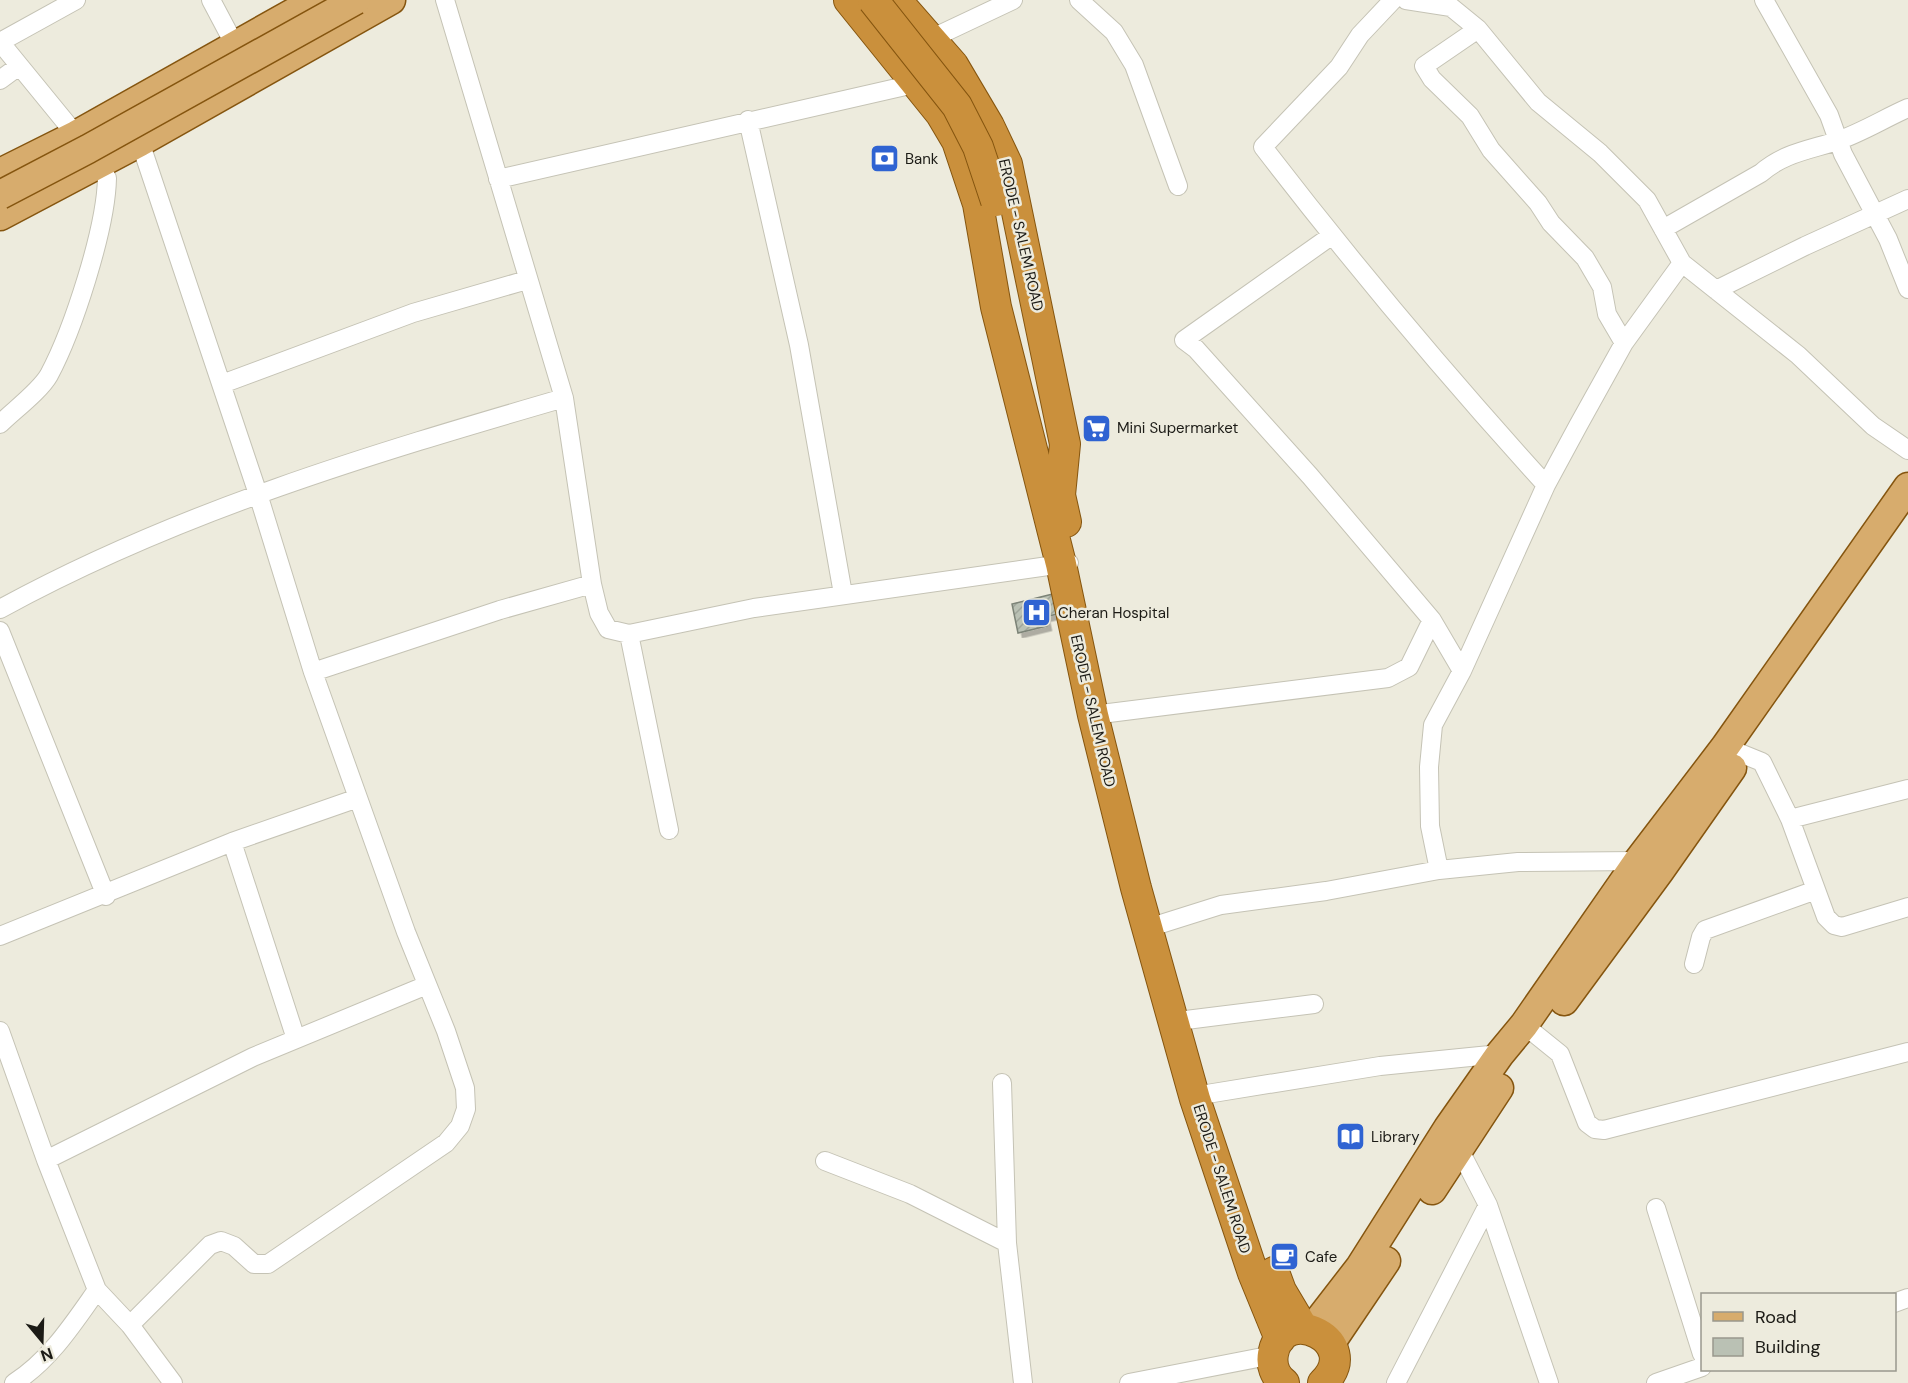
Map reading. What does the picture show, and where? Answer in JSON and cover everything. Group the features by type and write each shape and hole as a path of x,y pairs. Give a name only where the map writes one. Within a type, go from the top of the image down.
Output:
{"highway":[{"name":"ERODE - SALEM ROAD","path":"849,0 918,84 957,141 978,204 996,306 1067,563 1099,714 1154,925 1195,1099 1253,1273 1297,1351"},
{"path":"873,0 957,106 978,147 996,201 1060,495"},
{"name":"ERODE - SALEM ROAD","path":"896,0 953,65 985,118 1007,164 1065,444 1060,495 1067,563"},
{"name":"ERODE - SALEM ROAD","path":"1154,925 1186,1020 1207,1094 1281,1291 1297,1351"},
{"path":"1297,1351 1334,1352 1333,1368 1323,1383"}],"main road":[{"path":"0,173 76,135 316,0"},
{"path":"0,195 88,149 356,0"},
{"path":"0,216 140,142 391,0"},
{"path":"1733,751 1908,487"},
{"path":"1297,1351 1733,751 1807,656 1908,514"},
{"path":"1453,1138 1500,1054 1531,1031"}],"street":[{"path":"0,424 48,377 80,297 107,193 107,178 99,164 0,42 76,0"},
{"path":"212,0 252,78"},
{"path":"445,0 564,398 592,584 599,613 608,629 629,634 754,608 1067,563"},
{"path":"896,57 1013,0"},
{"path":"1079,0 1114,32 1134,65 1178,186"},
{"path":"1393,0 1360,35 1340,67 1263,147 1331,236 1450,380 1546,485"},
{"path":"1764,0 1829,115 1838,140 1876,216 1908,289"},
{"path":"1419,1 1451,7 1478,29 1538,102 1600,153 1647,200 1682,263 1798,355 1874,426 1908,450"},
{"path":"1478,29 1424,66 1432,79 1470,116 1491,150 1538,203 1551,224 1585,258 1602,288 1607,314 1624,343"},
{"path":"498,179 748,120 918,84 953,65"},
{"path":"0,80 19,66"},
{"path":"1663,229 1761,173 1773,163 1801,150 1838,140 1908,108"},
{"path":"748,120 798,345 843,594"},
{"path":"130,1325 210,1245 221,1241 234,1246 254,1264 268,1264 446,1143 460,1126 466,1109 465,1088 314,672 222,384 140,142"},
{"path":"1716,291 1805,246 1876,216 1908,199"},
{"path":"1331,236 1184,340 1196,349 1302,467 1432,620 1462,671"},
{"path":"1439,870 1430,826 1429,767 1433,725 1462,671 1546,485 1624,343 1682,263"},
{"path":"222,384 414,313 527,279"},
{"path":"0,609 67,572 258,494 396,446 564,398"},
{"path":"314,672 500,610 592,584"},
{"path":"1099,714 1388,678 1409,667 1432,620"},
{"path":"0,631 105,896"},
{"path":"629,634 669,831"},
{"path":"1733,751 1762,762 1790,819 1826,917 1834,925 1842,927 1908,907"},
{"path":"1790,819 1908,789"},
{"path":"0,936 105,896 232,843 358,798"},
{"path":"232,843 296,1039"},
{"path":"1154,925 1221,905 1326,891 1439,870 1539,861 1649,867"},
{"path":"1694,964 1705,930 1816,890"},
{"path":"46,1160 253,1056 428,985"},
{"path":"1186,1020 1314,1004"},
{"path":"0,1031 46,1160 97,1290 130,1325 173,1383"},
{"path":"1531,1031 1560,1054 1587,1123 1594,1129 1604,1130 1908,1052"},
{"path":"1207,1094 1380,1066 1500,1054"},
{"path":"1002,1083 1007,1243 1023,1383"},
{"path":"1453,1138 1488,1205 1549,1383"},
{"path":"825,1161 910,1194 1007,1243"},
{"path":"1395,1383 1488,1205"},
{"path":"1656,1208 1701,1351"},
{"path":"14,1383 33,1371 57,1344 97,1290"},
{"path":"1130,1383 1297,1351"},
{"path":"1656,1383 1701,1367"}],"building":[{"path":"1061,592 1065,612 1045,617 1047,626 1018,633 1012,604"}],"place":[{"name":"Bank","path":"884,159"},
{"name":"Mini Supermarket","path":"1096,428"},
{"name":"Cheran Hospital","path":"1037,613"},
{"name":"Library","path":"1350,1137"},
{"name":"Cafe","path":"1284,1257"}]}
